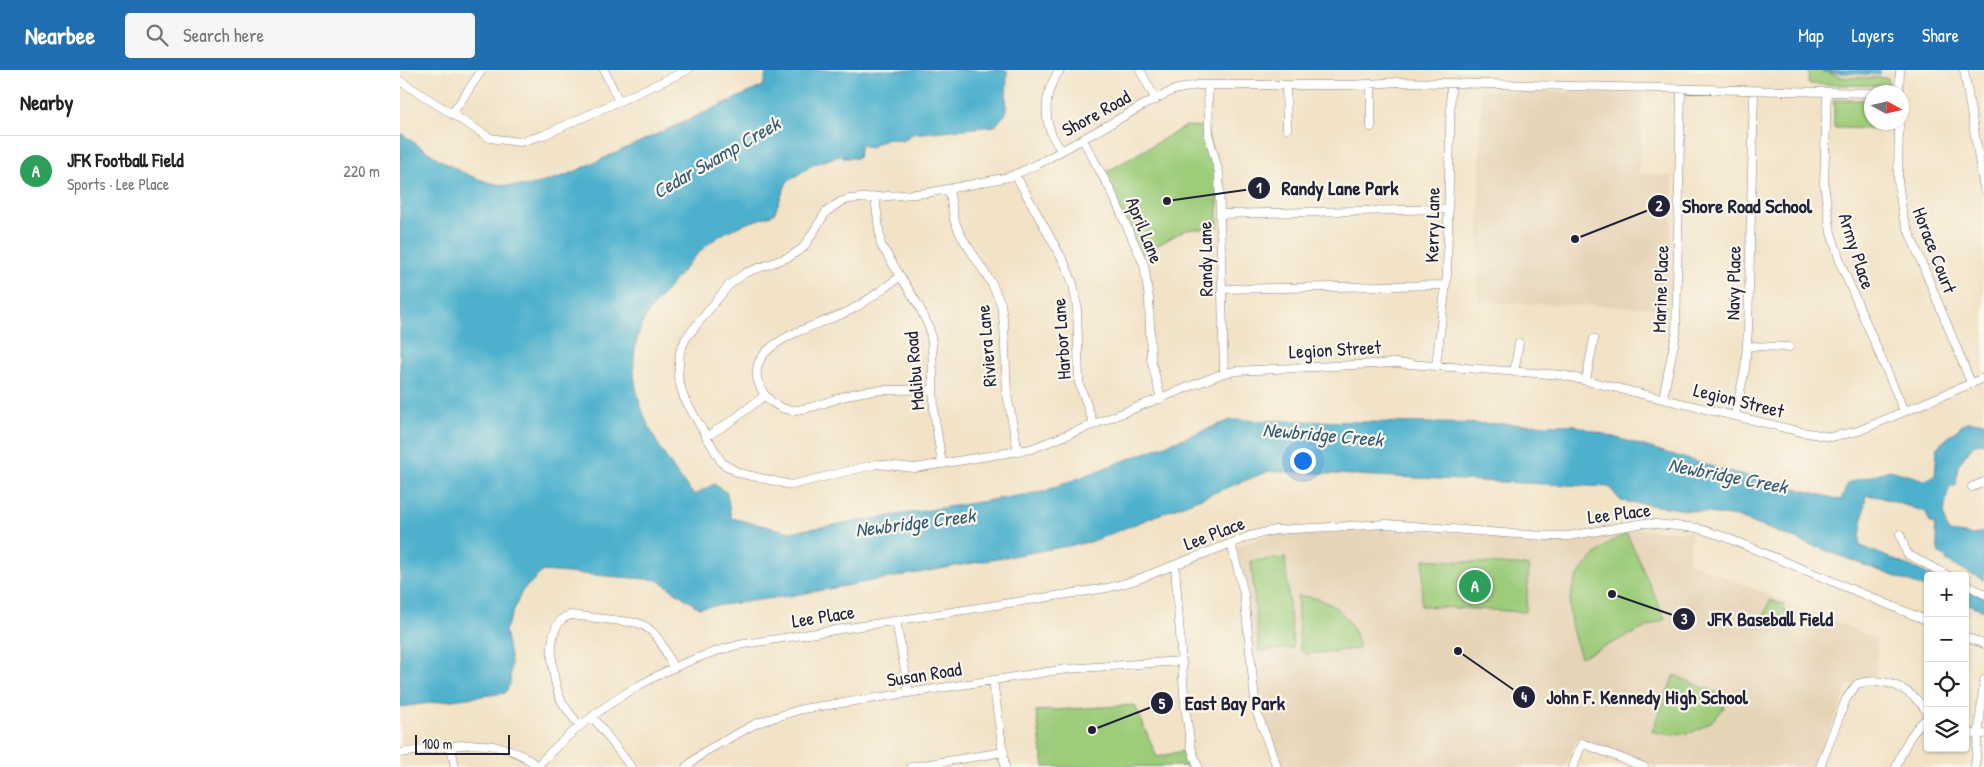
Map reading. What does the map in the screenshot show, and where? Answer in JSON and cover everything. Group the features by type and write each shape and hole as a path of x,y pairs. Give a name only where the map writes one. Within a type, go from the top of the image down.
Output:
{"street":[{"path":"452,114 482,70"},
{"path":"604,70 619,102"},
{"path":"400,81 490,138 520,142 544,136 688,70"},
{"path":"1060,70 1049,85 1048,122 1050,131 1061,152"},
{"path":"1140,70 1156,100"},
{"path":"1899,85 1900,70"},
{"path":"1964,70 1984,190"},
{"path":"1371,84 1371,127"},
{"name":"Shore Road","path":"706,437 684,398 678,377 680,352 692,329 734,280 803,248 826,212 834,206 849,200 949,189 994,181 1015,174 1061,152 1180,88 1208,86 1451,84 1864,93"},
{"name":"Kerry Lane","path":"1436,366 1446,285 1451,84"},
{"path":"1286,85 1286,129"},
{"name":"Randy Lane","path":"1208,86 1208,129 1219,173 1224,373"},
{"name":"Marine Place","path":"1663,398 1676,334 1681,89"},
{"name":"Navy Place","path":"1735,415 1745,370 1747,346 1754,91"},
{"name":"Army Place","path":"1827,92 1824,184 1831,233 1842,267 1904,411"},
{"name":"Horace Court","path":"1899,130 1898,181 1903,217 1912,243 1971,383"},
{"name":"April Lane","path":"1083,140 1112,193 1144,264 1149,298 1151,358 1161,399"},
{"name":"Harbor Lane","path":"1015,174 1065,264 1073,284 1076,306 1079,383 1094,425"},
{"name":"Riviera Lane","path":"949,189 954,219 960,234 992,284 1001,304 1004,325 1007,394 1018,452"},
{"name":"Malibu Road","path":"875,197 881,245 919,306 929,327 932,343 933,390 942,464"},
{"path":"1220,214 1448,209"},
{"path":"900,277 851,310 786,336 774,344 765,353 759,365 758,377 765,395 780,407 792,410 857,393 933,390"},
{"path":"1222,289 1446,285"},
{"path":"1586,379 1594,339"},
{"path":"1514,372 1519,343"},
{"path":"1747,346 1789,347"},
{"name":"Legion Street","path":"706,437 718,458 729,469 785,485 807,483 877,464 915,468 1031,449 1224,373 1259,369 1394,363 1586,379 1802,432 1831,437 1858,431 1984,378"},
{"path":"706,437 733,420 765,395"},
{"path":"1972,487 1984,482"},
{"name":"Lee Place","path":"538,766 580,726 628,691 692,658 738,645 1107,588 1264,532 1313,527 1387,524 1552,536 1590,533 1645,523 1697,528 1725,537 1924,619"},
{"path":"1900,534 1907,554 1941,572"},
{"path":"1231,543 1244,594 1256,710 1277,767"},
{"path":"1175,565 1181,661 1190,747 1198,767"},
{"path":"1969,586 1984,594"},
{"path":"580,726 563,703 555,678 553,642 556,627 563,618 571,615 647,626 656,635 673,667"},
{"path":"896,621 909,693"},
{"path":"1969,638 1984,644"},
{"name":"Susan Road","path":"686,767 704,752 757,723 802,710 1067,669 1181,661"},
{"path":"993,680 1005,767"},
{"path":"1820,767 1846,699 1857,684 1874,680 1897,686 1916,698 1924,709"},
{"path":"1975,767 1981,735 1984,680"},
{"path":"593,717 631,767"},
{"path":"1896,767 1906,742 1924,719"},
{"path":"1572,767 1582,743 1644,767"},
{"path":"400,753 484,744 501,745 519,752 538,766"},
{"path":"451,747 456,767"},
{"path":"911,767 1004,752"}],"shaded area":[{"path":"1481,91 1642,93 1640,173 1673,176 1669,308 1478,302"},
{"path":"1391,527 1554,542 1638,529 1692,532 1688,562 1877,639 1875,678 1848,686 1816,767 1653,767 1577,739 1565,767 1283,767 1261,708 1248,594 1236,548 1267,535"}],"green space":[{"path":"1809,70 1820,70 1843,77 1888,78 1889,85 1864,85 1808,84"},
{"path":"1834,100 1864,100 1864,129 1834,128"},
{"path":"1186,126 1206,127 1218,174 1218,228 1185,230 1142,254 1103,174"},
{"path":"1627,534 1665,619 1581,657 1572,630 1570,617 1571,593 1575,581 1600,550"},
{"path":"1285,558 1293,648 1259,651 1251,561"},
{"path":"1424,559 1529,566 1526,612 1421,606"},
{"path":"1297,596 1320,600 1338,610 1352,627 1359,649 1305,654 1300,650"},
{"path":"1770,600 1784,605 1783,610 1791,613 1786,624 1764,615"},
{"path":"1674,675 1729,698 1716,717 1707,725 1697,730 1676,735 1652,731"},
{"path":"1135,705 1157,757 1186,750 1194,766 1044,767 1036,711"}],"water":[{"path":"767,70 1007,70 1006,113 995,126 912,134 903,141 887,138 869,148 861,144 858,158 843,158 843,155 814,164 787,182 774,214 731,230 718,237 698,253 648,312 636,345 634,368 637,392 644,414 666,458 694,495 714,484 727,493 731,518 790,532 1042,492 1231,420 1574,425 1717,468 1841,500 1848,483 1890,470 1925,480 1935,476 1937,447 1966,422 1984,422 1984,443 1974,444 1958,465 1956,486 1950,486 1944,515 1949,532 1973,535 1984,531 1984,580 1946,561 1947,558 1939,554 1934,523 1930,523 1926,512 1879,497 1866,495 1859,545 1924,573 1924,587 1737,517 1621,501 1609,487 1269,471 1090,542 789,596 699,608 658,580 543,571 522,591 505,631 511,662 510,684 505,693 400,707 400,133 441,160 470,176 501,185 531,185 567,175 763,86"},
{"path":"1820,70 1880,70 1880,75 1822,72"},
{"path":"1969,591 1984,597 1983,610 1969,605"}],"place":[{"name":"Randy Lane Park","path":"1167,201"},
{"name":"Shore Road School","path":"1575,239"},
{"name":"JFK Football Field","path":"1475,586"},
{"name":"JFK Baseball Field","path":"1612,594"},
{"name":"John F. Kennedy High School","path":"1458,651"},
{"name":"East Bay Park","path":"1092,730"}],"water label":[{"name":"Cedar Swamp Creek","path":"716,157"},
{"name":"Newbridge Creek","path":"1323,434"},
{"name":"Newbridge Creek","path":"1728,475"},
{"name":"Newbridge Creek","path":"915,522"}]}
